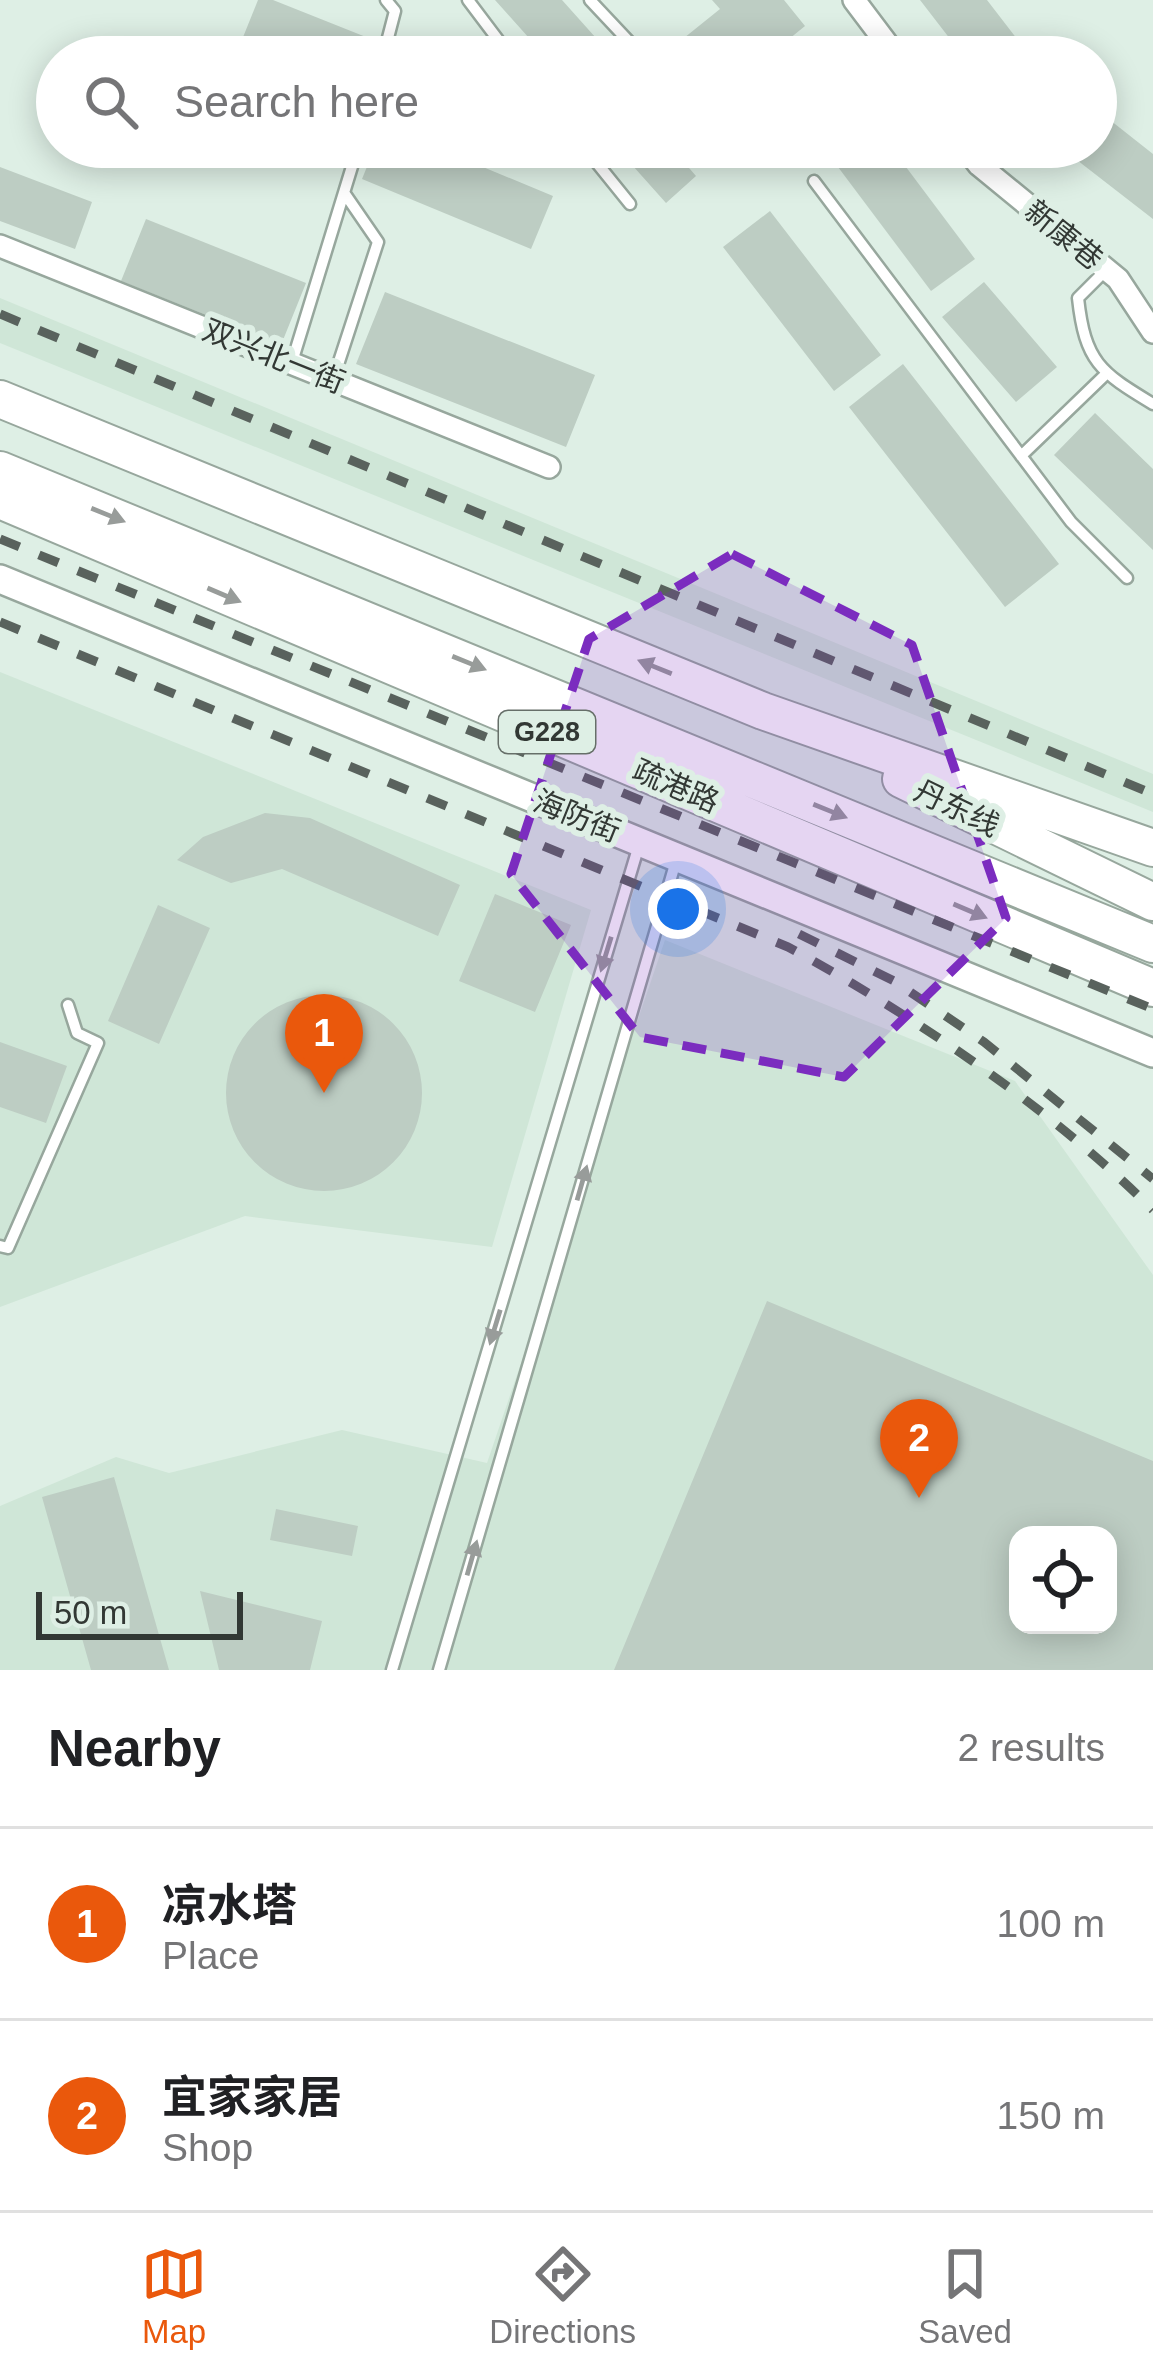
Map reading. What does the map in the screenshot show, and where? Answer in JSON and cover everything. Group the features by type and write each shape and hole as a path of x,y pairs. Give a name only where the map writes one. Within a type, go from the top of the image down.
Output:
{"highway":[{"path":"0,400 763,711 1150,847"},
{"name":"疏港路","path":"0,470 1153,944"},
{"name":"疏港路","path":"0,500 1153,988"},
{"name":"丹东线","path":"763,711 1153,902"}],"street":[{"path":"854,0 881,36"},
{"name":"新康巷","path":"983,168 1106,269 1153,332"},
{"name":"双兴北一街","path":"0,245 549,467"},
{"name":"海防街","path":"0,579 1153,1053"}],"lane":[{"path":"386,0 395,10 388,36"},
{"path":"468,0 495,36"},
{"path":"590,0 624,36"},
{"path":"291,363 352,168"},
{"path":"601,168 630,205"},
{"path":"814,181 1071,523 1127,578"},
{"path":"333,380 378,242 345,194"},
{"path":"1106,269 1078,298 1082,337 1105,375 1153,404"},
{"path":"1022,456 1105,375"},
{"path":"392,1670 640,842"},
{"path":"440,1670 677,857"},
{"path":"0,1246 8,1248 98,1043 76,1033 68,1005"}],"highlighted area":[{"path":"732,554 912,645 1006,918 844,1077 640,1037 511,874 589,639"}],"shaded area":[{"path":"0,298 1153,774 1153,812 0,343"},
{"path":"0,672 591,910 492,1247 245,1216 0,1307"},
{"path":"665,940 1015,1081 1153,1275 1153,1670 0,1670 0,1506 116,1457 169,1473 342,1430 487,1463"}],"building":[{"path":"258,0 273,0 363,36 243,36"},
{"path":"495,0 562,0 594,36 527,36"},
{"path":"712,0 784,0 805,26 793,36 686,36 720,9"},
{"path":"920,0 987,0 1015,36 948,36"},
{"path":"1117,126 1153,154 1153,219 1087,168 1117,168"},
{"path":"0,167 92,202 75,249 0,221"},
{"path":"366,168 486,168 553,196 531,249 362,179"},
{"path":"635,168 689,168 696,176 666,203"},
{"path":"839,168 907,168 975,259 931,291"},
{"path":"770,211 881,355 834,391 723,247"},
{"path":"146,219 306,283 281,345 121,281"},
{"path":"984,282 1057,367 1016,402 942,317"},
{"path":"385,292 595,375 566,447 356,364"},
{"path":"903,364 1059,564 1005,607 849,407"},
{"path":"1095,413 1153,469 1153,550 1054,455"},
{"path":"265,813 310,818 460,885 438,936 282,869 231,883 177,860 203,837"},
{"path":"495,894 571,925 535,1012 459,981"},
{"path":"158,905 210,928 159,1044 108,1021"},
{"path":"324,995 362,1002 393,1024 415,1055 422,1093 415,1131 393,1162 362,1184 324,1191 286,1184 255,1162 233,1131 226,1093 233,1055 255,1024 286,1002"},
{"path":"0,1042 67,1066 46,1123 0,1107"},
{"path":"767,1301 1153,1461 1153,1670 614,1670"},
{"path":"114,1477 169,1670 91,1670 42,1497"},
{"path":"276,1509 358,1526 352,1556 270,1540"},
{"path":"200,1591 322,1621 310,1670 219,1670"}],"railway":[{"path":"0,314 1153,794"},
{"path":"0,539 1153,1009"},
{"path":"0,622 788,947 980,1066 1071,1136 1153,1210"},
{"path":"799,934 894,981 984,1042 1153,1179"}],"place":[{"name":"凉水塔","path":"324,1093"},
{"name":"宜家家居","path":"919,1498"}]}
